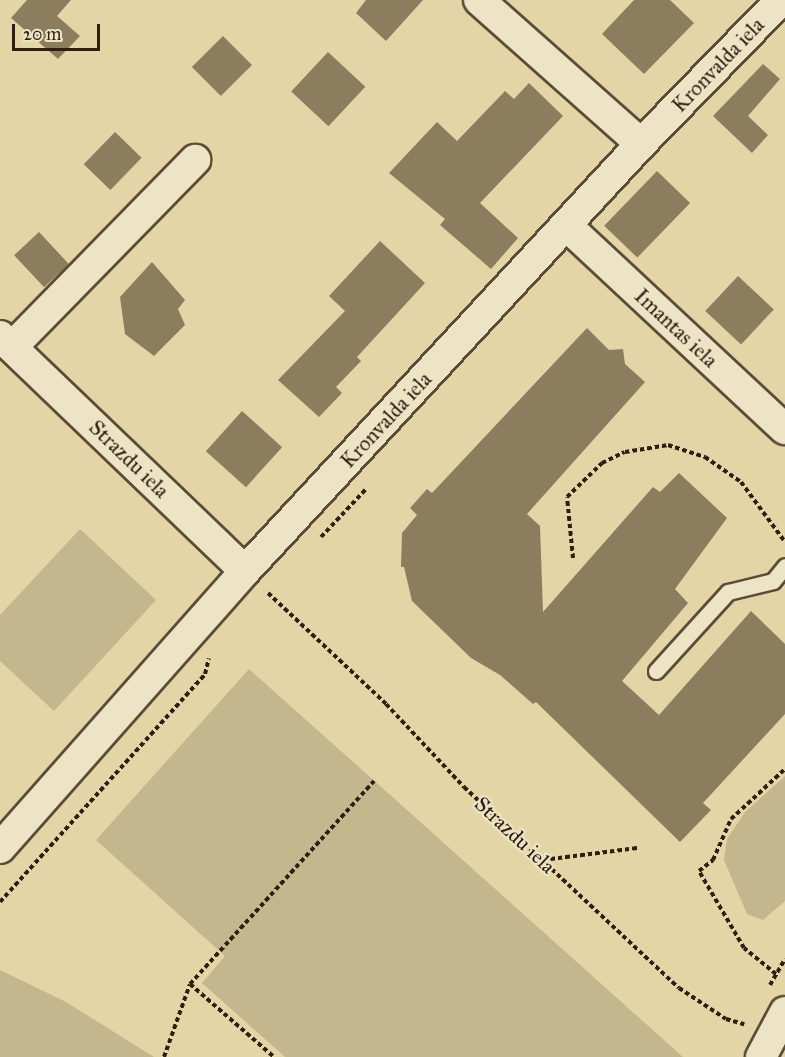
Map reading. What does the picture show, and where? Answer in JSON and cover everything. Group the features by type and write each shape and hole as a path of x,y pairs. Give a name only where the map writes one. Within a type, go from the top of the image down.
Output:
{"street":[{"path":"479,0 641,144"},
{"name":"Kronvalda iela","path":"0,848 245,571 641,144 781,0"},
{"name":"Strazdu iela","path":"195,160 6,342 245,571"},
{"name":"Imantas iela","path":"567,226 785,429"}],"lane":[{"path":"656,671 728,591 773,581 785,566"}],"path":[{"path":"573,558 567,497 602,463 625,452 668,445 705,457 741,482 785,542"},
{"name":"Strazdu iela","path":"261,600 268,593 543,861 680,988 726,1018 772,1035"},
{"path":"0,902 205,674 212,647"},
{"path":"776,974 744,948 699,871 713,860 731,819 785,769"},
{"path":"164,1057 190,984 374,781"},
{"path":"543,861 637,848"},
{"path":"190,984 274,1057"}],"shaded area":[{"path":"80,529 156,600 54,711 0,661 0,615"},
{"path":"249,669 683,1057 285,1057 202,983 225,956 96,840"},
{"path":"785,776 785,901 763,920 747,914 724,860 727,839 745,812"},
{"path":"0,970 66,1002 154,1057 0,1057"}],"building":[{"path":"27,0 71,0 57,16 80,36 58,59 11,18"},
{"path":"366,0 423,0 386,41 356,13"},
{"path":"634,0 670,0 694,23 644,74 602,34"},
{"path":"223,36 252,65 221,96 192,67"},
{"path":"328,52 365,87 328,126 291,91"},
{"path":"763,64 780,79 748,116 768,135 752,153 713,116"},
{"path":"529,83 563,116 480,203 518,238 491,269 440,225 445,219 389,173 437,122 457,141 505,91 514,99"},
{"path":"115,132 142,158 110,190 84,164"},
{"path":"657,171 690,203 637,258 604,226"},
{"path":"39,232 69,264 44,287 14,255"},
{"path":"380,241 425,283 357,357 361,361 336,387 342,393 319,417 278,380 345,311 329,296"},
{"path":"152,262 185,300 178,309 185,325 154,356 125,334 120,297"},
{"path":"738,276 774,309 741,345 705,311"},
{"path":"587,328 609,350 623,349 625,364 645,382 527,514 540,526 543,612 653,487 660,492 679,473 727,518 675,589 688,603 622,681 659,715 751,611 785,644 785,714 703,803 711,810 680,842 536,702 533,704 500,675 471,658 412,601 404,567 401,567 402,533 417,515 410,508 427,489 432,493"},
{"path":"242,411 282,447 246,487 206,451"}]}
